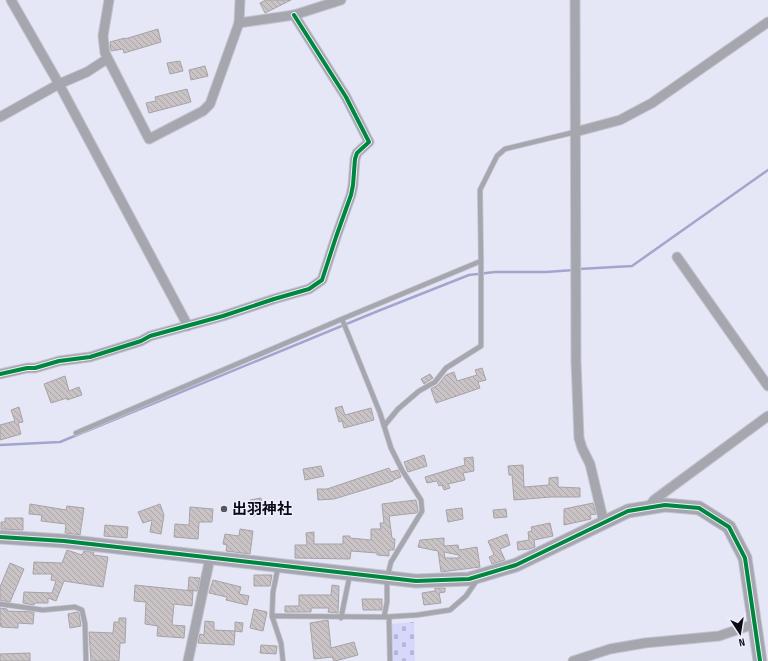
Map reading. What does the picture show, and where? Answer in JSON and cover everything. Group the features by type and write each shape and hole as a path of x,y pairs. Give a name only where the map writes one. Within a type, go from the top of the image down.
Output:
{"street":[{"path":"11,0 59,84 188,326"},
{"path":"109,0 103,36 107,60 149,139 203,110 210,104 239,24 240,0"},
{"path":"239,24 294,15 341,0"},
{"path":"575,0 576,361 579,438 590,464 604,523"},
{"path":"0,374 27,368 36,368 53,362 90,357 141,341 150,336 309,289 322,280 353,185 355,159 357,153 369,142 346,97 294,15"},
{"path":"575,132 620,120 652,103 768,22"},
{"path":"0,117 59,84 87,72 107,60"},
{"path":"677,257 768,386"},
{"path":"648,508 654,500 676,483 768,416"},
{"path":"0,537 64,541 416,581 469,579 516,565 628,511 665,505 699,508 729,527 745,558 760,661"},
{"path":"188,661 210,558"},
{"path":"573,661 610,649 645,643 719,636 754,624"}],"lane":[{"path":"384,426 398,409 435,382 446,368 481,346 480,190 497,156 505,149 575,132"},
{"path":"76,433 481,261"},
{"path":"342,319 380,413 391,448 402,470 421,500 422,511 390,562 387,578 386,617 390,661"},
{"path":"278,565 272,616 281,643 284,661"},
{"path":"341,618 350,574"},
{"path":"272,616 341,618 386,617 417,615 450,610 466,596 480,575"},
{"path":"0,604 43,610 75,607 82,610 85,624 86,661"}],"green space":[{"path":"414,622 415,661 393,661 391,624"}],"building":[{"path":"266,0 291,0 265,13 260,3"},
{"path":"158,29 161,42 124,53 123,49 111,51 110,42"},
{"path":"180,61 183,71 170,74 167,63"},
{"path":"205,66 208,76 191,80 189,70"},
{"path":"187,89 191,102 149,113 146,103 156,101 155,97"},
{"path":"482,368 486,380 478,382 480,388 436,403 431,389 438,385 446,375 454,372 457,381 477,375 475,370"},
{"path":"430,374 433,378 424,384 421,379"},
{"path":"65,376 69,391 79,387 82,395 51,403 44,384"},
{"path":"342,406 345,415 371,408 374,420 344,428 342,421 339,422 335,408"},
{"path":"19,407 23,422 18,423 21,434 0,440 0,425 15,421 11,410"},
{"path":"424,455 427,466 408,472 404,462"},
{"path":"473,457 474,471 463,473 465,480 448,484 450,488 444,490 442,485 439,486 437,481 427,483 425,477 465,465 464,458"},
{"path":"523,465 524,487 549,485 549,478 558,477 558,487 580,488 580,497 551,497 514,500 512,475 509,475 508,466"},
{"path":"321,466 324,476 305,480 303,469"},
{"path":"389,468 391,472 398,470 401,477 393,481 334,499 318,500 317,489 327,489"},
{"path":"261,498 264,513 253,516 250,500"},
{"path":"416,500 418,511 416,513 389,516 392,538 395,539 394,550 389,550 389,556 377,555 377,553 351,551 350,559 295,558 295,545 307,545 306,533 314,532 314,544 343,544 343,536 371,540 371,529 381,529 380,523 384,523 382,504"},
{"path":"593,503 596,514 590,515 591,519 564,525 564,509"},
{"path":"30,504 66,510 67,506 84,508 80,535 65,533 66,524 41,521 42,515 29,514"},
{"path":"160,504 164,515 161,534 150,532 152,520 143,523 138,512"},
{"path":"190,507 213,509 212,522 199,522 198,539 174,537 175,524 189,525"},
{"path":"462,508 463,519 448,522 446,510"},
{"path":"506,509 507,517 494,518 493,510"},
{"path":"5,518 23,518 23,530 1,529 1,522 5,522"},
{"path":"550,523 553,536 534,540 535,547 518,550 517,542 529,540 528,532 532,531 531,527"},
{"path":"105,525 128,527 127,538 104,536"},
{"path":"240,529 253,531 250,554 226,551 227,545 223,544 225,534 239,536"},
{"path":"507,534 510,545 500,549 505,560 492,564 489,557 494,555 488,541"},
{"path":"444,538 444,546 458,545 459,550 477,547 480,567 441,572 438,551 418,547 420,540","holes":["444,552 459,555 459,558 445,558"]},
{"path":"67,550 82,555 84,551 94,552 93,555 108,557 103,587 64,581 56,601 48,598 48,603 35,603 34,605 23,603 24,592 52,593 56,581 51,580 52,574 33,574 34,562 62,563"},
{"path":"10,563 24,569 10,602 0,600 0,587"},
{"path":"254,575 272,575 270,586 254,586"},
{"path":"189,577 200,578 197,591 188,590"},
{"path":"213,580 241,587 239,594 249,596 247,605 226,600 227,597 209,593"},
{"path":"135,585 193,591 192,606 174,604 172,625 185,626 184,638 157,636 158,626 145,624 146,602 134,601"},
{"path":"332,585 339,586 338,613 328,612 329,608 311,608 311,612 285,612 285,606 299,606 299,595 331,595"},
{"path":"435,588 445,588 445,592 439,593 441,603 424,605 422,593 435,591"},
{"path":"362,599 382,599 382,610 363,610"},
{"path":"0,608 7,609 7,611 34,612 33,624 18,623 18,628 1,627"},
{"path":"254,609 267,612 263,631 250,628"},
{"path":"79,613 81,626 70,628 68,614"},
{"path":"119,618 126,618 125,643 120,643 119,661 91,661 89,632 113,633 114,622 119,622"},
{"path":"328,620 331,648 354,642 358,655 335,661 332,657 314,659 310,623"},
{"path":"205,621 214,622 214,630 235,631 234,645 198,643 200,634 204,635"},
{"path":"235,622 243,623 242,632 235,631"},
{"path":"261,645 277,646 276,654 260,653"},
{"path":"30,653 30,661 0,661 0,654"}],"waterway":[{"path":"579,269 632,266 768,170"},
{"path":"0,445 60,442 469,275 495,272 546,272 574,270"}],"cycle path":[{"path":"0,374 27,368 35,368 59,361 90,357 141,341 150,336 223,316 309,289 322,280 351,195 357,153 369,142 346,97 294,15"},
{"path":"0,537 64,541 416,581 469,579 516,565 628,511 665,505 699,508 729,527 745,558 760,661"}],"place":[{"name":"出羽神社","path":"224,509"}]}
